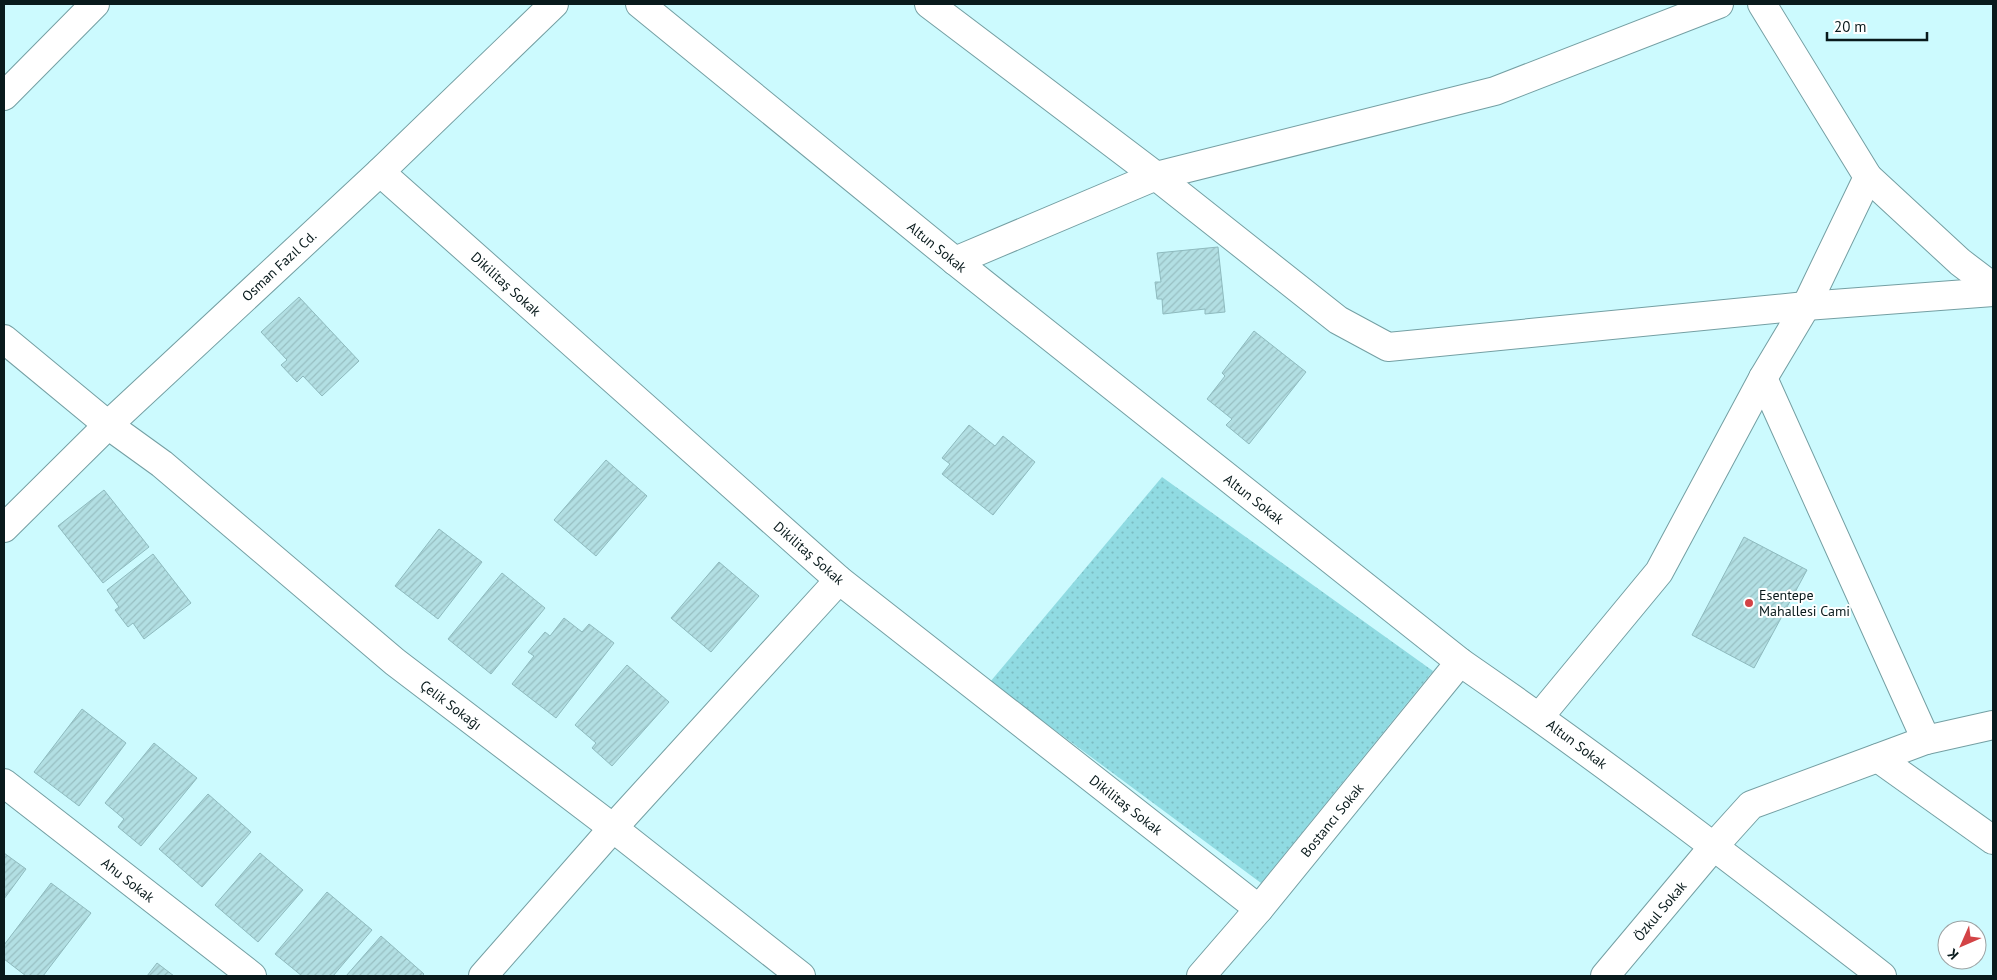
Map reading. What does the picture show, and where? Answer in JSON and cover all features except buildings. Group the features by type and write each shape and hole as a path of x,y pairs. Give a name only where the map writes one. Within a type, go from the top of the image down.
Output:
{"street":[{"path":"4,96 95,4"},
{"name":"Osman Fazıl Cd.","path":"4,528 108,425 380,172 554,4"},
{"name":"Altun Sokak","path":"640,4 955,261 1460,662 1540,716 1714,846 1882,976"},
{"path":"929,4 1156,176 1338,320 1388,347 1806,306 1993,292"},
{"path":"955,261 1156,176 1495,91 1719,4"},
{"path":"1762,4 1868,177 1960,262 1993,287"},
{"name":"Dikilitaş Sokak","path":"380,172 839,580 1259,909"},
{"path":"1540,716 1659,572 1763,378 1806,306 1868,177"},
{"name":"Çelik Sokağı","path":"4,339 108,425 162,464 395,662 613,828 801,976"},
{"path":"1763,378 1926,740"},
{"path":"483,976 613,828 839,580"},
{"name":"Bostancı Sokak","path":"1201,976 1259,909 1460,662"},
{"name":"Özkul Sokak","path":"1605,976 1714,846 1751,805 1926,740 1993,725"},
{"path":"1878,758 1993,840"},
{"name":"Ahu Sokak","path":"4,783 252,976"}],"shaded area":[{"path":"1162,477 1433,671 1261,883 990,682"}],"place":[{"name":"Esentepe Mahallesi Cami","path":"1749,603"}]}
